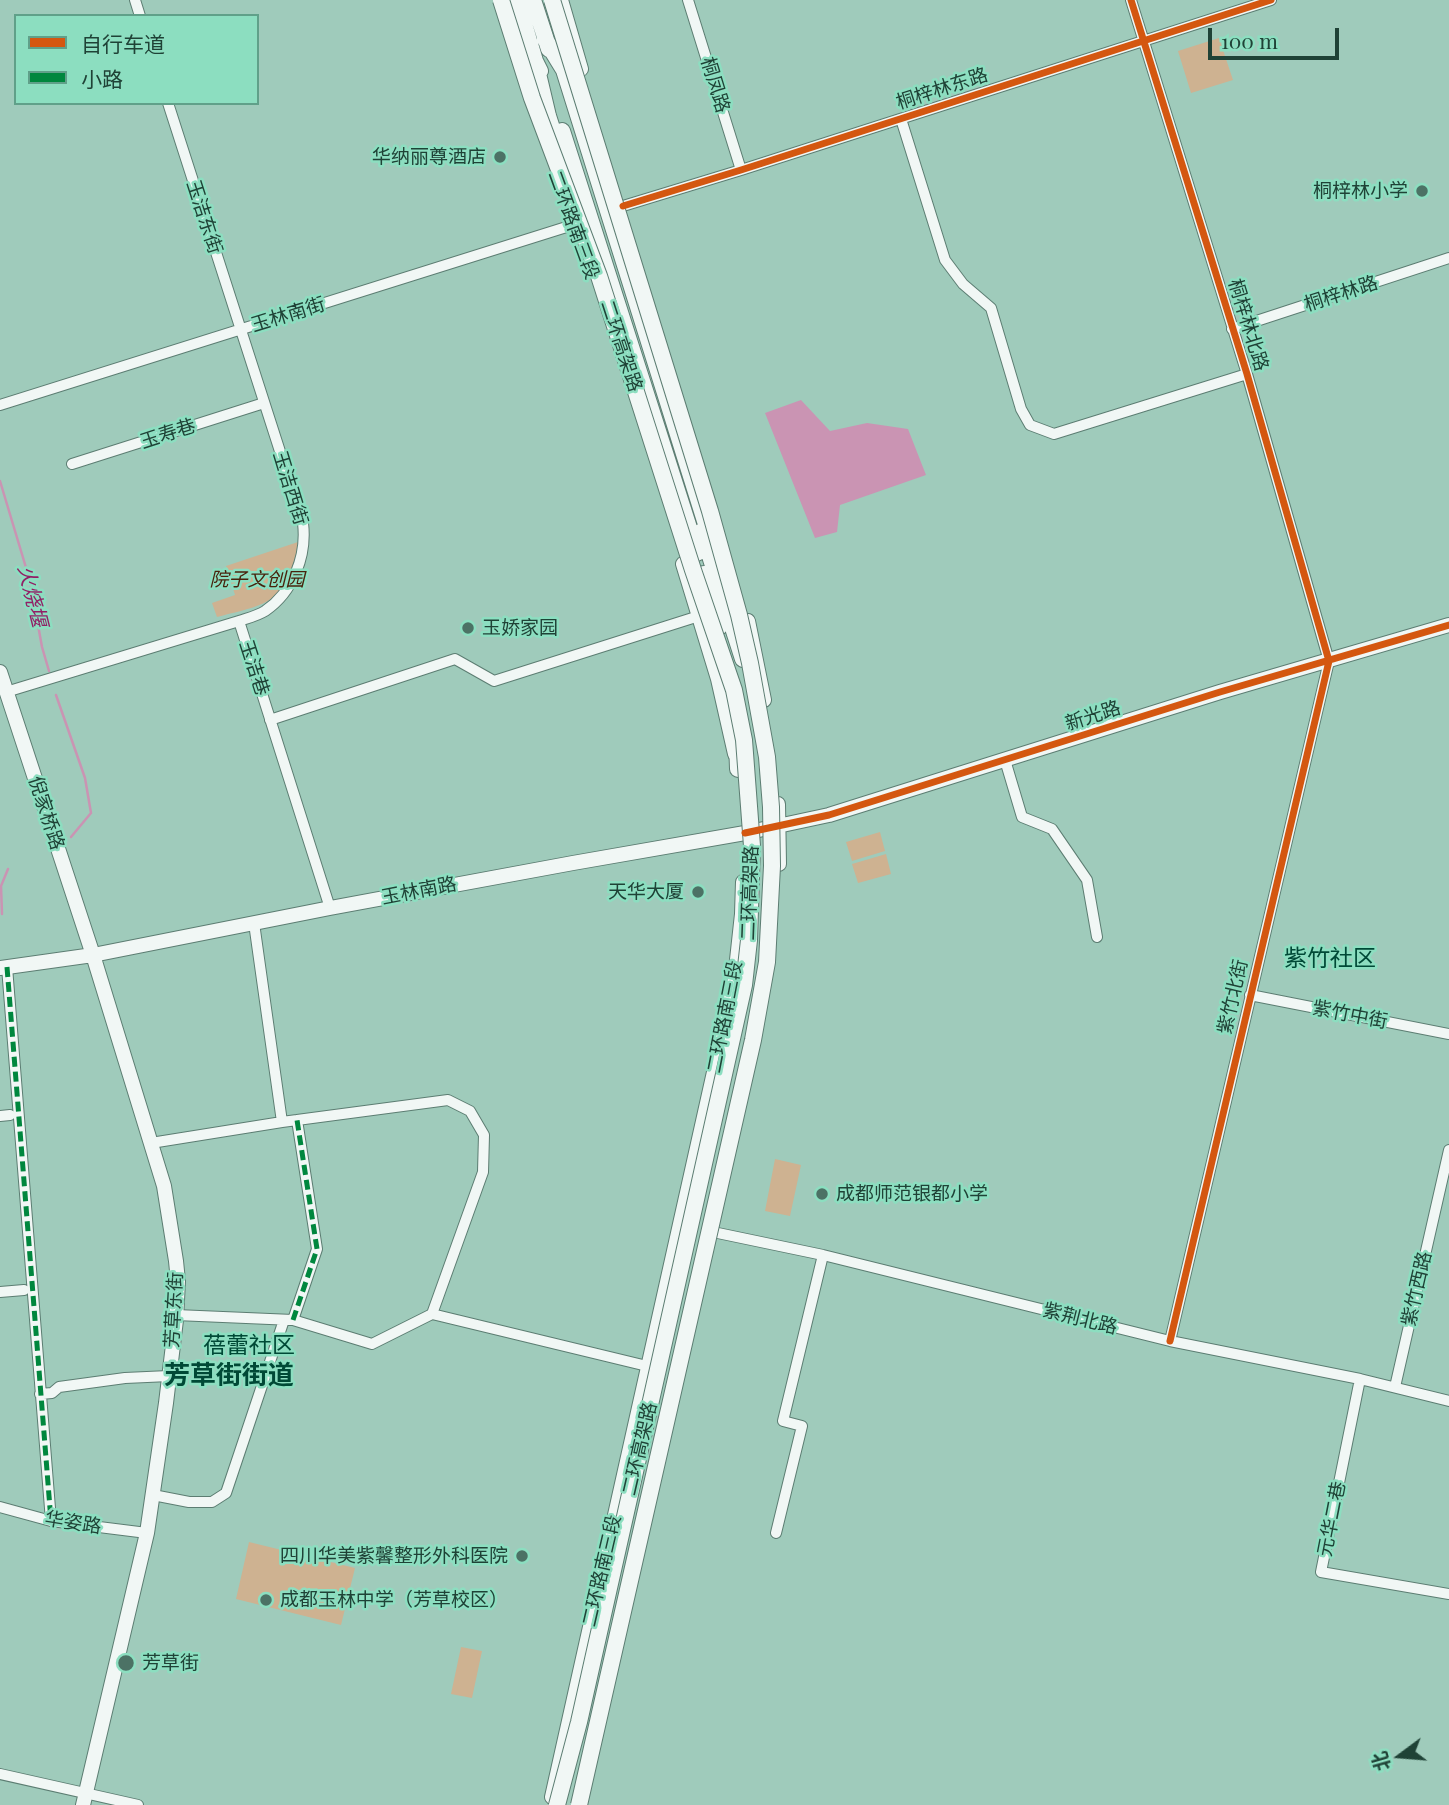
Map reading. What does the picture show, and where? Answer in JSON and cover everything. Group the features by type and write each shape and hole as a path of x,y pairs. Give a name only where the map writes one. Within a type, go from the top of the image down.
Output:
{"highway":[{"name":"二环高架路","path":"501,0 532,98 599,276 734,690 744,740 752,846 749,940 744,985 579,1722 557,1805"},
{"path":"516,0 548,116 698,573 730,692 737,735 738,769"},
{"path":"533,0 608,260 708,585 734,690"},
{"name":"二环高架路","path":"552,0 710,511 739,615 767,757 772,866 767,962 753,1040 578,1805"},
{"path":"543,32 564,70 667,397 733,614 763,725 778,803"},
{"path":"535,61 548,87 608,260 755,698"}],"main road":[{"name":"二环路南三段","path":"492,0 499,13 541,137 576,224 699,616 718,679 738,769 743,793 745,833 742,914 735,978 550,1805"},
{"path":"541,0 543,32"},
{"name":"二环路南三段","path":"561,0 661,338 743,601 754,646 774,764 779,826 777,896 766,991 713,1232 578,1805"},
{"path":"541,137 543,98"},
{"path":"579,118 607,155"},
{"path":"661,338 667,397"},
{"name":"新光路","path":"745,833 829,815 1220,692 1449,625"},
{"name":"倪家桥路","path":"0,672 5,700 93,955"},
{"name":"玉林南路","path":"3,968 93,955 330,908 745,833"},
{"name":"芳草东街","path":"82,1801 147,1533 169,1376 178,1281 163,1186 93,955"}],"street":[{"name":"桐凤路","path":"688,0 741,170"},
{"name":"桐梓林北路","path":"1131,0 1247,374 1329,661"},
{"name":"桐梓林东路","path":"623,206 1271,0"},
{"name":"玉洁东街","path":"169,105 240,330"},
{"path":"901,119 945,260 963,284 990,308 1021,409 1030,425 1054,434 1247,374"},
{"name":"玉林南街","path":"0,405 576,224"},
{"name":"桐梓林路","path":"1232,329 1449,258"},
{"name":"玉洁西街","path":"239,621 267,610 287,589 295,575 304,536 303,523 240,330"},
{"name":"玉寿巷","path":"72,464 264,403"},
{"path":"270,720 455,659 494,681 699,616"},
{"name":"玉洁巷","path":"5,700 239,621 330,908"},
{"name":"紫竹北街","path":"1170,1341 1329,661"},
{"path":"1005,761 1022,817 1052,829 1087,880 1097,937"},
{"path":"254,923 282,1122"},
{"path":"3,968 51,1521"},
{"name":"紫竹中街","path":"1250,995 1449,1034"},
{"path":"151,1143 448,1100 470,1111 484,1136 483,1172 432,1314"},
{"path":"153,1495 189,1502 212,1502 226,1493 317,1249 297,1120"},
{"name":"紫竹西路","path":"1395,1387 1449,1150"},
{"name":"紫荆北路","path":"713,1232 823,1255 1170,1341 1360,1379 1449,1401"},
{"path":"776,1533 802,1426 783,1421 823,1255"},
{"path":"0,1292 24,1290"},
{"path":"176,1315 289,1320 372,1344 432,1314 647,1366"},
{"path":"40,1394 52,1394 59,1387 125,1378 169,1376"},
{"name":"元华二巷","path":"1360,1379 1321,1572 1449,1594"},
{"name":"华姿路","path":"0,1507 51,1521 147,1533"},
{"path":"0,1774 82,1801 138,1805"}],"green space":[{"path":"1219,38 1233,80 1191,93 1178,51"},
{"name":"院子文创园","path":"298,542 293,570 280,591 262,604 217,617 212,603 235,595 226,566"},
{"path":"880,832 885,851 852,861 846,842"},
{"path":"886,854 891,874 858,883 852,864"},
{"path":"775,1159 801,1165 790,1216 765,1211"},
{"path":"249,1542 355,1568 341,1625 236,1599"},
{"path":"461,1647 482,1651 472,1698 451,1694"}],"shaded area":[{"path":"801,400 830,431 867,423 908,429 926,475 840,505 837,532 815,538 765,413"}],"waterway":[{"name":"火烧堰","path":"0,481 30,581 49,671"},
{"name":"火烧堰","path":"56,695 85,778 91,813 71,837"},
{"name":"火烧堰","path":"2,914 1,886 8,869"}],"marked path":[{"path":"7,967 51,1521"},
{"path":"293,1320 317,1249 297,1120"}],"cycle path":[{"path":"1131,0 1247,374 1329,661 1170,1341"},
{"path":"623,206 1271,0"},
{"path":"745,833 829,815 1220,692 1449,625"}],"place":[{"name":"华纳丽尊酒店","path":"500,157"},
{"name":"桐梓林小学","path":"1422,191"},
{"name":"玉娇家园","path":"468,628"},
{"name":"天华大厦","path":"698,892"},
{"name":"成都师范银都小学","path":"822,1194"},
{"name":"四川华美紫馨整形外科医院","path":"522,1556"},
{"name":"成都玉林中学（芳草校区）","path":"266,1600"},
{"name":"芳草街","path":"126,1663"}],"district":[{"name":"紫竹社区","path":"1330,959"},
{"name":"蓓蕾社区","path":"249,1346"},
{"name":"芳草街街道","path":"229,1376"}]}
